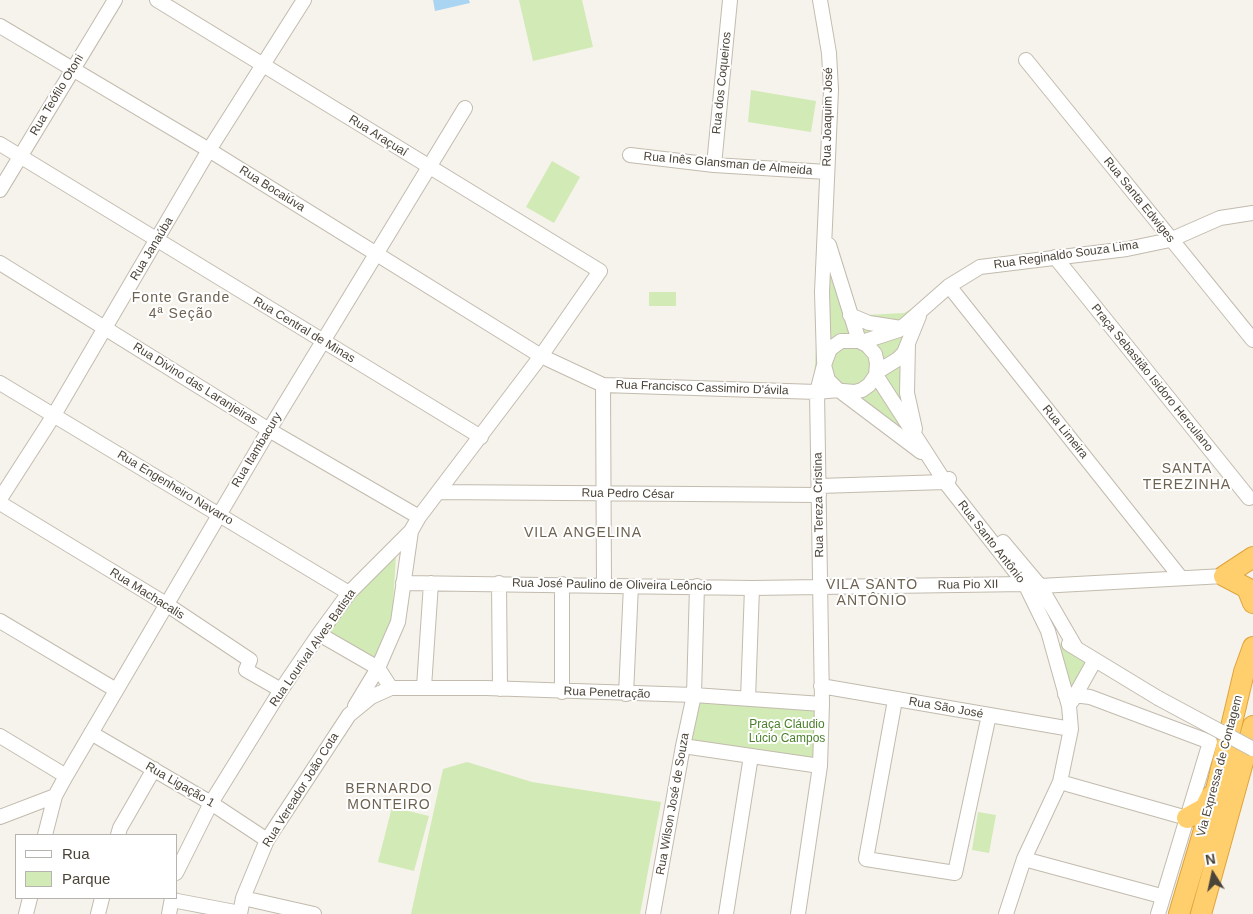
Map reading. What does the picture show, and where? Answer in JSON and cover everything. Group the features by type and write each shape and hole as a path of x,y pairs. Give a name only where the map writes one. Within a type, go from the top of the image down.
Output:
{"highway":[{"path":"1253,557 1224,576 1247,588 1253,603"},
{"name":"Via Expressa de Contagem","path":"1179,914 1217,786 1244,672 1253,647"},
{"name":"Via Expressa de Contagem","path":"1201,914 1253,726"},
{"path":"1187,818 1205,808 1217,786"}],"street":[{"name":"Rua Teófilo Otoni","path":"0,190 115,0"},
{"name":"Rua Araçuaí","path":"157,0 600,272"},
{"name":"Rua Janaúba","path":"0,501 54,415 209,150 304,0"},
{"name":"Rua dos Coqueiros","path":"714,165 730,0"},
{"name":"Rua Joaquim José","path":"820,0 828,53 831,90 822,292 824,363"},
{"name":"Rua Bocaiúva","path":"0,26 209,150 542,356"},
{"name":"Rua Santa Edwiges","path":"1026,60 1253,340"},
{"name":"Rua Itambacury","path":"45,834 55,796 66,776 269,430 377,254 427,167 465,108"},
{"name":"Rua Central de Minas","path":"0,144 481,437"},
{"name":"Rua Inês Glansman de Almeida","path":"630,155 714,165 827,172"},
{"name":"Rua Reginaldo Souza Lima","path":"860,341 902,328 949,286 980,267 1127,249 1170,240 1220,218 1253,213"},
{"name":"Rua Joaquim José","path":"826,235 850,315 860,341"},
{"name":"Praça Sebastião Isidoro Herculano","path":"1055,257 1249,498"},
{"name":"Rua Divino das Laranjeiras","path":"0,263 269,430 418,517"},
{"name":"Rua Lourival Alves Batista","path":"178,870 212,803 281,690 320,634 350,593 411,531 418,517 542,356 600,272"},
{"name":"Rua Limeira","path":"949,286 1181,578"},
{"name":"Rua Reginaldo Souza Lima","path":"876,374 898,359 908,343 920,313"},
{"path":"850,315 870,323 902,328"},
{"path":"845,340 860,341 875,354 876,374 869,385 862,390 855,392 841,391 828,380 824,363 830,349 837,343 845,340"},
{"path":"908,343 907,393 916,438"},
{"name":"Rua Francisco Cassimiro D'ávila","path":"542,356 603,385 817,392 841,391"},
{"name":"Rua Tereza Cristina","path":"798,914 820,766 822,704 817,392 824,363"},
{"name":"Rua Santo Antônio","path":"876,374 925,454 1025,584 1048,631 1158,698 1253,749"},
{"name":"Rua Engenheiro Navarro","path":"0,383 350,593"},
{"path":"603,385 604,585"},
{"name":"Rua Santo Antônio","path":"841,391 925,454"},
{"name":"Rua Santo Antônio","path":"947,481 1040,586 1076,648"},
{"name":"Rua Pedro César","path":"438,492 605,494 818,491 947,481"},
{"name":"Rua Machacalis","path":"0,501 166,604 250,660 246,670 281,690"},
{"path":"349,715 378,668 398,622 411,531"},
{"path":"1040,586 1224,576"},
{"name":"Rua José Paulino de Oliveira Leôncio","path":"403,583 752,588 821,587"},
{"path":"424,686 431,583"},
{"path":"499,583 500,689"},
{"path":"562,584 562,692"},
{"name":"Rua Pio XII","path":"821,587 1025,584"},
{"path":"626,694 631,586"},
{"name":"Rua Wilson José de Souza","path":"653,914 694,695 697,586"},
{"path":"748,699 752,588"},
{"path":"0,621 116,690"},
{"path":"1006,914 1024,859 1060,782 1071,729 1070,698 1048,631"},
{"path":"320,634 378,668 391,688"},
{"path":"1070,698 1095,660"},
{"name":"Rua Penetração","path":"391,688 424,686 694,695 822,704"},
{"name":"Rua São José","path":"821,686 1071,729"},
{"name":"Rua Vereador João Cota","path":"240,914 243,898 267,840 349,715 371,697 391,688"},
{"path":"1070,698 1090,697 1210,742 1161,896 1158,914"},
{"path":"895,700 866,859 955,873 989,715"},
{"name":"Rua Ligação 1","path":"91,733 212,803 267,840"},
{"path":"0,736 66,776"},
{"path":"683,746 820,766"},
{"path":"726,914 751,756"},
{"path":"118,834 154,769"},
{"path":"1060,782 1187,818"},
{"path":"0,817 55,796"},
{"path":"1024,859 1161,896"},
{"path":"243,898 314,914"},
{"path":"26,914 30,899"},
{"path":"98,914 102,899"},
{"path":"168,914 172,899 240,914"}],"green space":[{"path":"519,0 582,0 593,47 533,61"},
{"path":"751,90 816,101 811,132 748,122"},
{"path":"552,161 580,177 554,223 526,207"},
{"path":"823,233 856,310 866,315 904,313 940,292 905,344 923,455 839,397 813,396"},
{"path":"649,292 676,292 676,306 649,306"},
{"path":"396,555 392,620 374,662 327,631 351,596"},
{"path":"1054,639 1086,663 1070,689"},
{"name":"Praça Cláudio Lúcio Campos","path":"697,700 816,708 814,762 690,745"},
{"path":"467,762 532,782 661,802 640,914 411,914 443,769"},
{"path":"392,807 429,816 414,871 378,862"},
{"path":"978,812 996,815 989,853 972,850"}],"water":[{"path":"433,0 469,0 470,3 435,11"}],"district":[{"name":"Fonte Grande 4ª Seção","path":"181,306"},
{"name":"SANTA TEREZINHA","path":"1187,478"},
{"name":"VILA ANGELINA","path":"583,533"},
{"name":"VILA SANTO ANTÔNIO","path":"872,594"},
{"name":"BERNARDO MONTEIRO","path":"389,798"}]}
